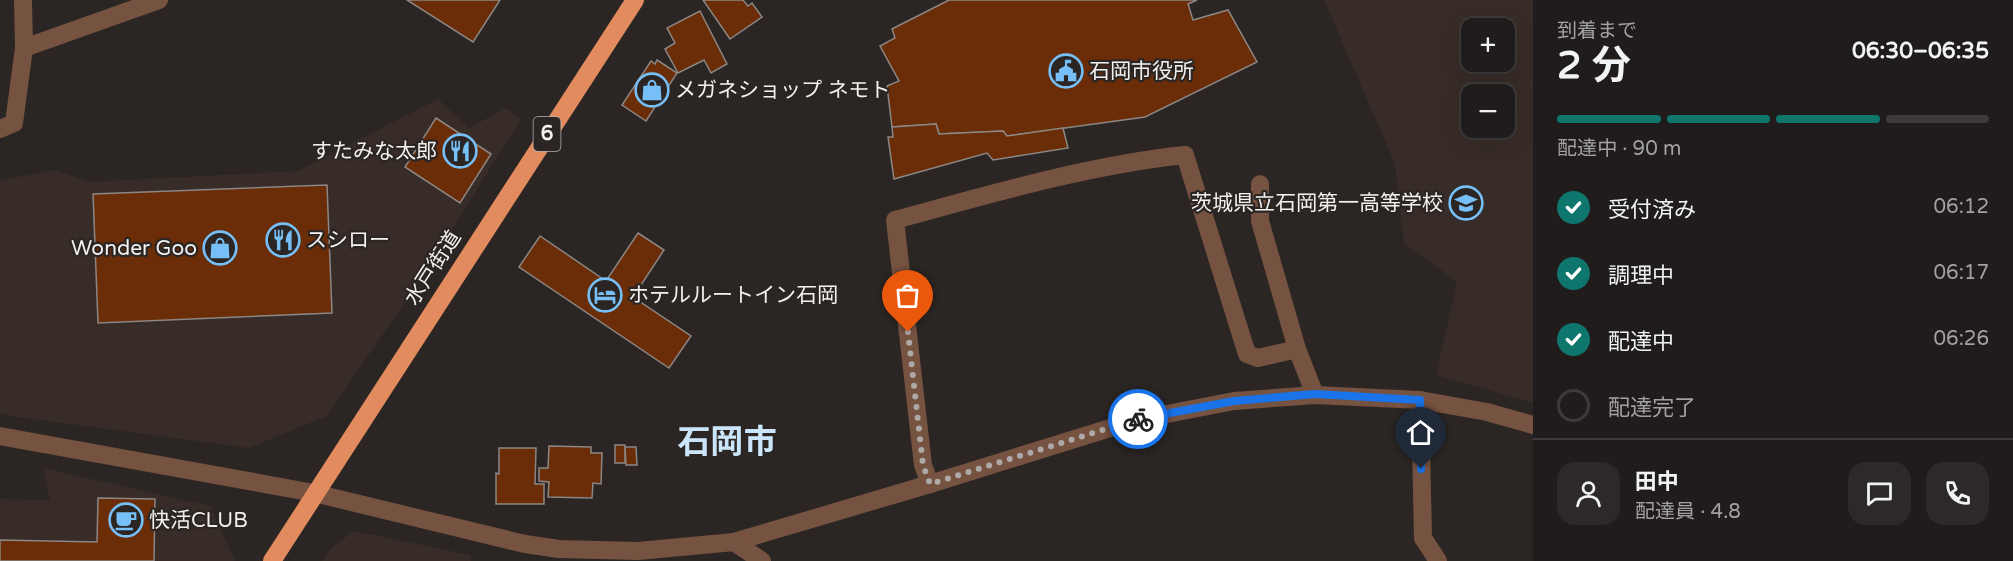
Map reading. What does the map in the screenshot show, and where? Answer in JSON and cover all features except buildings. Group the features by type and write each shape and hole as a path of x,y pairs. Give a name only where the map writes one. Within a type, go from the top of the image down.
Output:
{"highway":[{"name":"水戸街道","path":"272,561 635,0"}],"street":[{"path":"0,129 14,123 24,48 23,0"},
{"path":"24,48 159,0"},
{"path":"930,484 923,465 895,220 1014,188 1147,159 1185,155 1247,354 1258,357 1298,348"},
{"path":"1260,184 1260,221 1298,348 1315,394"},
{"path":"0,436 314,493 525,544 636,556 734,542 1136,420 1234,401 1315,394 1420,400 1487,412 1533,425"},
{"path":"1420,400 1423,538 1438,561"},
{"path":"734,542 762,561"}],"shaded area":[{"name":"茨城県立石岡第一高等学校","path":"1324,0 1533,0 1533,403 1436,375 1457,282 1404,243 1395,164"},
{"path":"438,99 469,128 506,108 521,119 428,268 327,416 249,448 0,413 0,180 57,170 87,182 298,171"},
{"path":"43,468 210,506 235,561 0,561 0,499 50,500"},
{"path":"354,531 470,555 471,561 322,561 331,548"}],"way so far":[{"path":"908,332 923,465 930,484 1138,419"}],"place":[{"name":"石岡市役所","path":"1066,71"},
{"name":"メガネショップ ネモト","path":"652,90"},
{"name":"すたみな太郎","path":"460,151"},
{"name":"茨城県立石岡第一高等学校","path":"1466,203"},
{"name":"スシロー","path":"283,240"},
{"name":"Wonder Goo","path":"220,248"},
{"name":"ホテルルートイン石岡","path":"605,295"},
{"name":"快活CLUB","path":"126,520"}],"district":[{"name":"石岡市","path":"727,442"}],"route":[{"path":"1138,419 1234,401 1315,394 1420,400 1421,469"}]}
